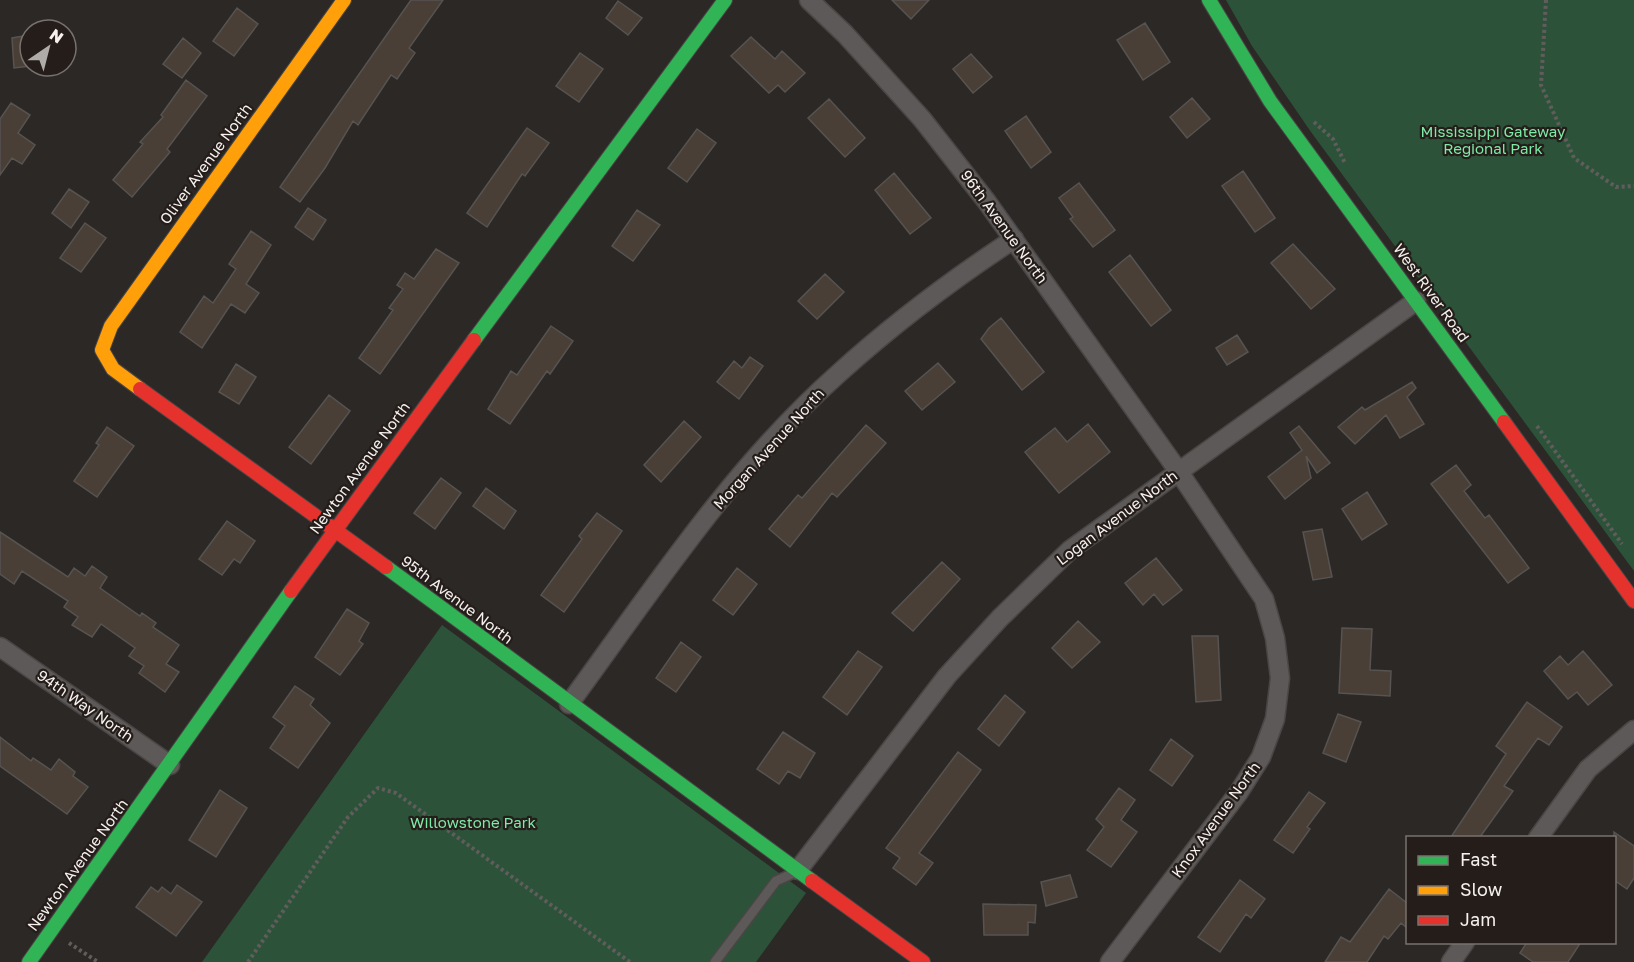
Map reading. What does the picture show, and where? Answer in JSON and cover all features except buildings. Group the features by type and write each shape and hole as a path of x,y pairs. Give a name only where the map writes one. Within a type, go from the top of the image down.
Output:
{"street":[{"name":"Oliver Avenue North","path":"102,350 111,326 344,0"},
{"name":"Newton Avenue North","path":"29,962 335,529 725,0"},
{"name":"96th Avenue North","path":"809,0 845,34 922,119 1014,239 1179,472"},
{"name":"West River Road","path":"1209,0 1270,101 1634,601"},
{"name":"Morgan Avenue North","path":"569,704 708,517 773,440 837,375 976,264 1014,239"},
{"name":"Logan Avenue North","path":"798,870 947,676 1000,618 1071,550 1416,300"},
{"name":"95th Avenue North","path":"102,350 113,369 335,529 569,704 798,870"},
{"name":"Knox Avenue North","path":"1110,962 1239,792 1261,757 1275,719 1280,678 1275,638 1264,599 1179,472"},
{"name":"94th Way North","path":"0,648 170,765"},
{"path":"1539,836 1588,769 1634,730"},
{"path":"798,870 923,962"},
{"path":"1451,962 1464,944"}],"lane":[{"path":"715,962 776,881 798,870"}],"path":[{"path":"1546,0 1541,85 1574,158 1616,187 1634,186"},
{"path":"248,962 348,817 378,788 396,793 630,962"},
{"path":"51,931 98,962"}],"green space":[{"name":"Mississippi Gateway Regional Park","path":"1226,0 1634,0 1634,571 1311,132 1252,46"},
{"name":"Willowstone Park","path":"442,625 806,893 756,962 202,962"}],"traffic: fast":[{"path":"474,340 725,0"},
{"path":"1209,0 1270,101 1504,422"},
{"path":"386,567 812,881"},
{"path":"29,962 291,591"}],"traffic: slow":[{"path":"140,389 113,369 102,350 111,326 344,0"}],"traffic: jam":[{"path":"291,591 474,340"},
{"path":"140,389 386,567"},
{"path":"1504,422 1634,601"},
{"path":"812,881 923,962"}]}
